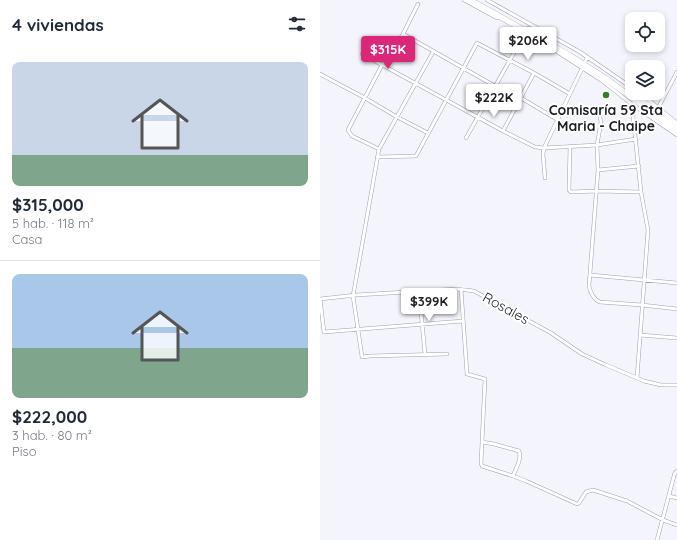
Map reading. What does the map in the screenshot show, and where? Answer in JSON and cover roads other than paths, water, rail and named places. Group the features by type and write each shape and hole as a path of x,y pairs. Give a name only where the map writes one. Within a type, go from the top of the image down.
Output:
{"highway":[{"path":"470,0 585,63 657,110 677,126"},
{"path":"478,0 526,30"},
{"path":"585,63 633,101 677,130"}],"street":[{"path":"464,0 526,30 466,138"},
{"path":"486,0 574,49 585,63 625,84"},
{"path":"379,149 352,136 348,130 382,65 403,34 418,4"},
{"path":"403,34 495,86"},
{"path":"377,157 416,156 477,43 570,94"},
{"path":"433,52 379,149 353,296 362,357 447,354"},
{"path":"362,54 503,132 535,147 544,148 597,145 636,139"},
{"path":"545,178 544,148 585,63"},
{"path":"657,110 677,72"},
{"path":"503,132 534,73"},
{"path":"320,74 428,133"},
{"path":"521,98 558,120"},
{"path":"633,101 636,98 654,112 657,110 677,123"},
{"path":"647,100 668,124"},
{"path":"633,101 677,135"},
{"path":"633,101 633,116 641,192 648,230 637,378"},
{"path":"598,108 601,122 597,145 597,191 590,288 597,301 600,302 677,310"},
{"path":"570,146 570,191 573,193 597,191 641,192"},
{"path":"598,170 639,166"},
{"path":"590,275 677,283"},
{"path":"461,289 467,374 485,379 482,466 526,481 577,504 586,492 593,490 627,501 663,520 677,525"},
{"name":"Rosales","path":"320,299 418,291 461,289 474,291 551,333 582,354 644,381 661,385 677,385"},
{"path":"418,291 426,354"},
{"path":"320,299 324,332 463,321"},
{"path":"640,335 677,338"},
{"path":"482,442 520,452 520,457 513,476"},
{"path":"657,540 675,473 677,471"},
{"path":"669,496 677,498"}],"place":[{"name":"Comisaría 59 Sta Maria - Chaipe","path":"606,95"}]}
